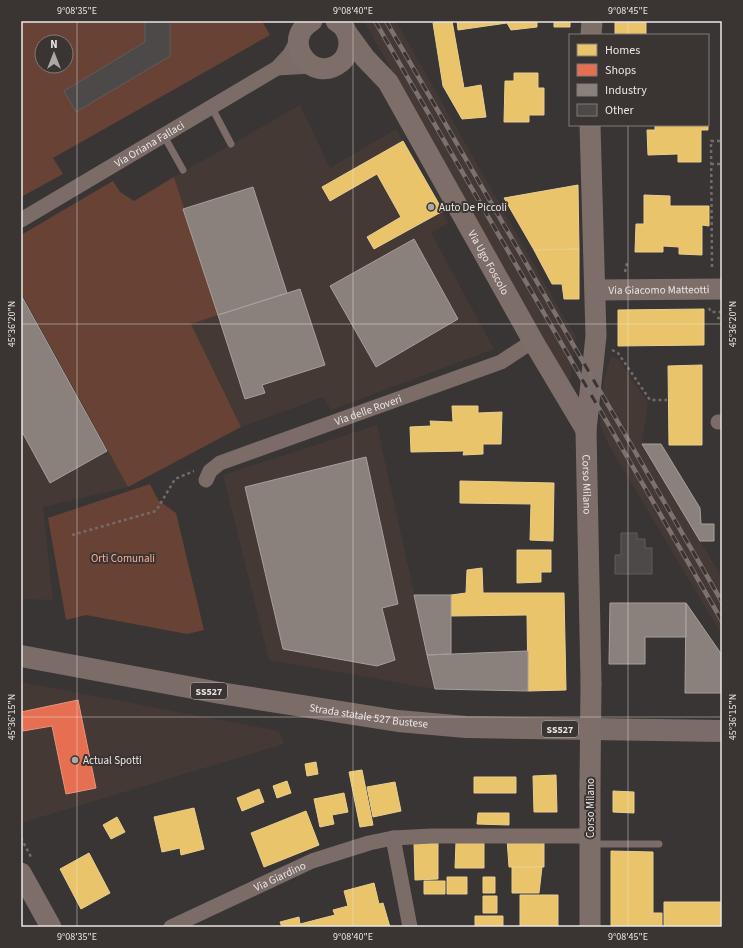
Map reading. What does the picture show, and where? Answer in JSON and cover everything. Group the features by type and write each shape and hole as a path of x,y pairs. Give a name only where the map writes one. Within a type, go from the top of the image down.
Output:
{"main road":[{"name":"Strada statale 527 Bustese","path":"21,656 220,693 405,722 466,727 722,731"}],"street":[{"path":"312,21 302,30 299,38 298,46 300,54 305,61 320,69 337,66 356,67 380,74"},
{"path":"591,34 592,21"},
{"name":"Via Ugo Foscolo","path":"337,66 348,53 340,25"},
{"name":"Via Ugo Foscolo","path":"340,25 388,82 533,341 586,430"},
{"name":"Via Oriana Fallaci","path":"21,220 278,68 290,54 299,38"},
{"name":"Via Oriana Fallaci","path":"278,68 312,66"},
{"name":"Corso Milano","path":"590,126 596,290 596,336 586,430 591,683 590,927"},
{"name":"Via Giacomo Matteotti","path":"596,290 722,289"},
{"name":"Via delle Roveri","path":"208,476 220,463 501,362 533,341"},
{"name":"Via Giardino","path":"171,927 312,861 369,843 393,838 432,836 590,840"},
{"path":"393,838 410,927"},
{"path":"21,873 48,923"}],"lane":[{"path":"212,108 231,144"},
{"path":"164,136 183,170"},
{"name":"Corso Milano","path":"590,840 659,844"}],"path":[{"path":"712,268 711,141 722,141"},
{"path":"711,164 722,164"},
{"path":"717,318 722,318"},
{"path":"618,354 650,400 666,400"},
{"path":"72,535 156,511 175,478 191,471 208,476"}],"shaded area":[{"path":"364,21 396,21 566,321 576,336 569,387"},
{"path":"300,105 330,168 396,129 448,223 431,233 494,349 331,410 323,397 241,427 191,324 217,315 174,177"},
{"path":"21,295 128,487 43,507 53,600 21,599"},
{"path":"611,357 617,357 648,403 642,444 722,577 722,635 608,444 600,424 604,379"},
{"path":"377,425 435,689 269,660 223,475"},
{"path":"21,682 279,731 284,744 21,823"}],"green space":[{"path":"21,21 262,21 270,35 53,158 63,174 21,197"},
{"path":"174,177 218,315 191,324 241,427 128,487 21,293 21,235 113,181 120,192 134,201"},
{"name":"Orti Comunali","path":"150,484 158,500 176,513 204,630 187,634 86,615 66,620 48,518"}],"building: Homes":[{"path":"452,21 464,88 481,85 486,117 462,119 443,86 433,23"},
{"path":"457,21 537,21 537,27 511,30 507,23 458,30"},
{"path":"554,21 570,21 570,27 554,27"},
{"path":"615,21 646,21 646,34 615,34"},
{"path":"514,73 538,73 538,88 544,88 544,115 529,115 529,122 504,122 505,81 514,81"},
{"path":"655,126 708,126 708,130 701,130 701,162 678,162 678,154 648,155 647,130 655,130"},
{"path":"403,141 443,211 374,249 367,237 401,217 377,174 330,201 322,187"},
{"path":"578,185 579,249 534,250 504,198"},
{"path":"644,195 670,196 670,206 709,206 709,226 702,225 702,255 679,254 679,247 663,246 663,252 635,252 636,224 644,224"},
{"path":"579,249 579,299 564,299 562,284 552,284 534,250"},
{"path":"704,309 704,345 618,346 618,310"},
{"path":"702,365 702,445 669,445 668,366"},
{"path":"452,406 478,406 478,413 502,412 501,444 483,444 483,454 463,455 464,451 411,452 410,427 431,426 430,421 453,422"},
{"path":"460,481 554,483 553,541 530,540 531,504 460,503"},
{"path":"517,550 551,550 551,572 541,572 541,582 517,583"},
{"path":"482,568 483,593 564,593 566,690 528,691 527,615 451,616 451,595 466,593 467,570"},
{"path":"316,762 318,774 307,776 305,764"},
{"path":"362,770 373,825 360,827 349,772"},
{"path":"556,775 557,812 534,812 533,776"},
{"path":"474,777 516,777 516,793 474,793"},
{"path":"287,781 291,793 277,798 273,786"},
{"path":"395,782 401,811 373,817 367,787"},
{"path":"259,789 264,802 242,811 237,798"},
{"path":"613,791 634,792 634,813 613,812"},
{"path":"344,793 348,812 332,815 334,824 320,827 314,799"},
{"path":"194,808 204,849 181,855 180,848 162,852 154,817"},
{"path":"306,811 319,845 264,867 251,833"},
{"path":"478,813 509,813 509,825 477,824"},
{"path":"117,817 125,832 111,839 103,825"},
{"path":"507,839 544,839 544,867 509,867"},
{"path":"456,842 484,843 484,868 455,868"},
{"path":"438,843 438,879 415,880 414,844"},
{"path":"611,851 653,852 653,913 662,913 662,927 611,927"},
{"path":"89,853 110,893 81,909 60,869"},
{"path":"512,867 542,867 539,893 512,893"},
{"path":"447,877 467,877 467,894 447,894"},
{"path":"483,877 495,877 495,893 483,893"},
{"path":"424,881 445,881 445,894 424,894"},
{"path":"374,883 379,904 383,903 390,927 282,927 280,922 299,917 300,924 335,915 333,910 348,906 344,891"},
{"path":"520,895 558,895 558,927 520,927"},
{"path":"483,896 497,896 497,913 483,913"},
{"path":"664,902 722,902 722,927 664,927"},
{"path":"475,916 503,916 503,927 475,927"}],"building: Shops":[{"name":"Actual Spotti","path":"78,700 96,788 66,794 52,726 23,731 21,712"}],"building: Industry":[{"path":"253,187 287,293 218,315 183,209"},
{"path":"414,239 458,319 376,367 330,286"},
{"path":"300,289 325,365 262,385 265,393 245,399 218,315"},
{"path":"21,295 107,451 50,483 21,430"},
{"path":"642,444 661,444 700,508 701,524 714,524 714,541 700,541"},
{"path":"366,457 398,604 382,608 395,660 377,666 283,649 245,487"},
{"path":"414,595 451,595 451,654 427,655"},
{"path":"610,603 686,603 686,637 645,637 645,664 609,664"},
{"path":"686,603 722,655 722,693 685,693"},
{"path":"528,651 528,691 435,689 427,655"}],"building: Other":[{"path":"145,21 170,21 170,56 76,112 64,91 145,42"},
{"path":"621,533 637,533 637,539 645,539 645,548 652,548 652,574 615,574 615,555 621,555"}],"railway":[{"path":"375,21 722,621"},
{"path":"386,21 722,602"}],"place":[{"name":"Auto De Piccoli","path":"431,207"},
{"name":"Actual Spotti","path":"75,760"}]}
